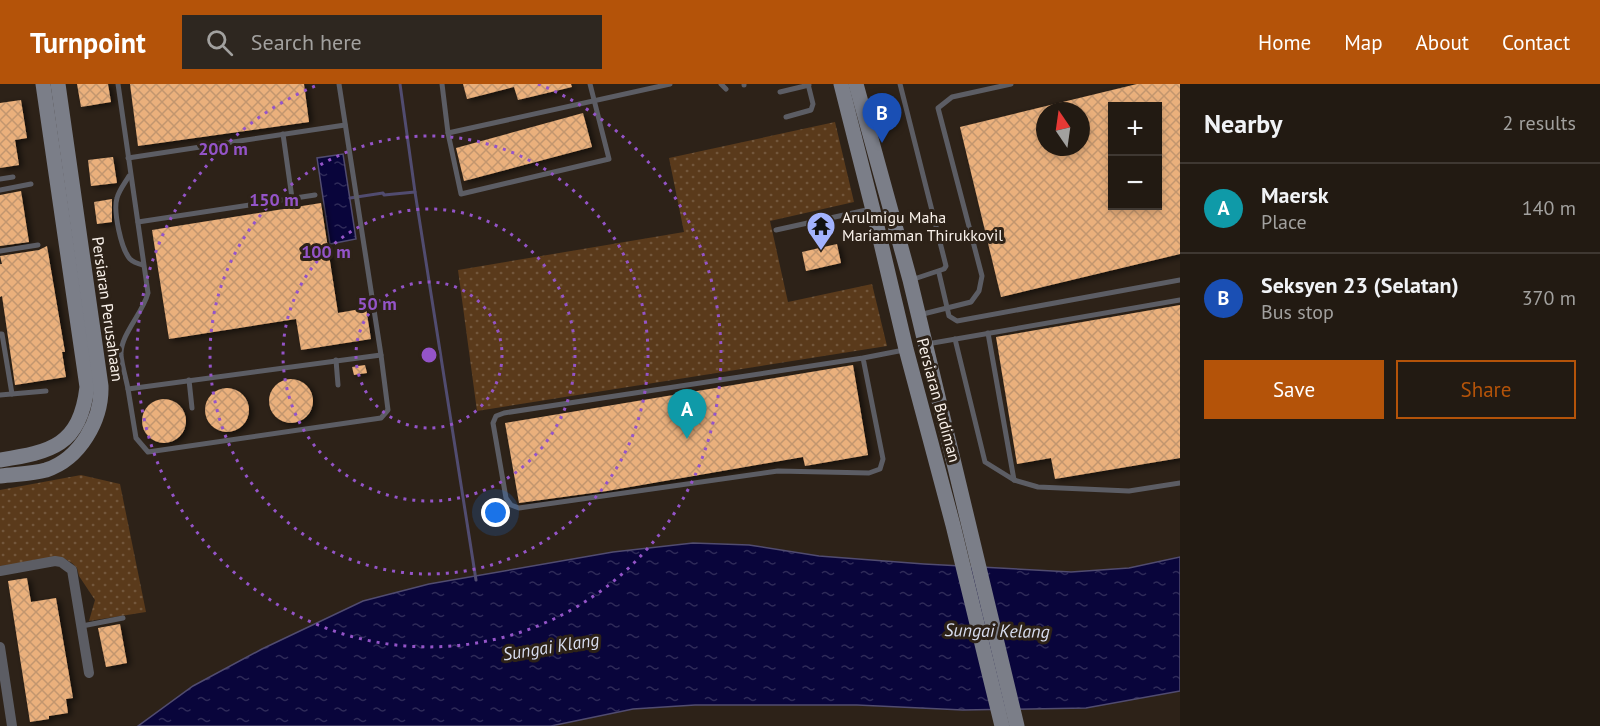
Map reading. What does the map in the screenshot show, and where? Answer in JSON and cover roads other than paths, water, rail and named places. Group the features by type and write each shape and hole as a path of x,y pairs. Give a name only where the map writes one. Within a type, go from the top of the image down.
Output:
{"main road":[{"name":"Persiaran Perusahaan","path":"0,460 40,453 58,445 79,421 85,405 87,387 44,84"},
{"name":"Persiaran Perusahaan","path":"0,476 46,470 65,460 93,428 102,401 58,84"},
{"name":"Persiaran Budiman","path":"841,84 906,349 960,525 1017,726"},
{"name":"Persiaran Budiman","path":"856,84 926,344 960,525 1002,726"}],"street":[{"path":"0,571 55,561 72,570 75,577 89,674"},
{"path":"0,647 12,726"}],"lane":[{"path":"118,84 129,176 148,293 145,304 127,335 121,353 136,438 148,452 381,418 388,410 339,84"},
{"path":"442,84 448,133 461,194 609,159 590,84"},
{"path":"448,133 666,84"},
{"path":"900,84 946,266 939,273 910,280"},
{"path":"919,315 971,302 979,291 982,276 938,108 952,97 1011,84"},
{"path":"780,92 809,85 813,104 811,110 786,117"},
{"path":"128,158 345,124"},
{"path":"282,134 292,198"},
{"path":"129,176 117,197 116,206 121,241 132,261 143,266"},
{"path":"0,179 13,177"},
{"path":"0,189 31,184"},
{"path":"138,222 315,195"},
{"path":"776,230 873,209"},
{"path":"0,251 38,244"},
{"path":"939,273 946,308 949,316 957,321 1180,280"},
{"path":"926,344 1180,300"},
{"path":"988,333 1014,480"},
{"path":"0,334 2,334 12,394"},
{"path":"955,339 985,462 1014,480 1038,487 1129,491 1180,483"},
{"path":"863,358 883,459 880,469 869,473 778,471 519,508 511,505 506,498 493,423 496,416 504,413 863,358 906,349"},
{"path":"128,389 381,355"},
{"path":"336,360 338,385"},
{"path":"189,380 192,408"},
{"path":"0,395 46,391"},
{"path":"82,626 123,618"}],"water":[{"path":"343,154 356,239 330,244 317,158"},
{"path":"693,543 749,545 819,556 1071,572 1129,568 1180,557 1180,691 1086,708 963,710 857,705 695,705 633,709 551,726 138,726 193,686 262,649 363,601 429,584 613,552"}],"waterway":[{"path":"400,84 476,580"},
{"path":"350,198 383,193 384,195 415,192"}],"place":[{"name":"Seksyen 23 (Selatan)","path":"882,143"},
{"name":"Arulmigu Maha Mariamman Thirukkovil","path":"821,252"},
{"name":"Maersk","path":"687,439"}],"water label":[{"name":"Sungai Kelang","path":"997,631"},
{"name":"Sungai Klang","path":"551,647"}]}
